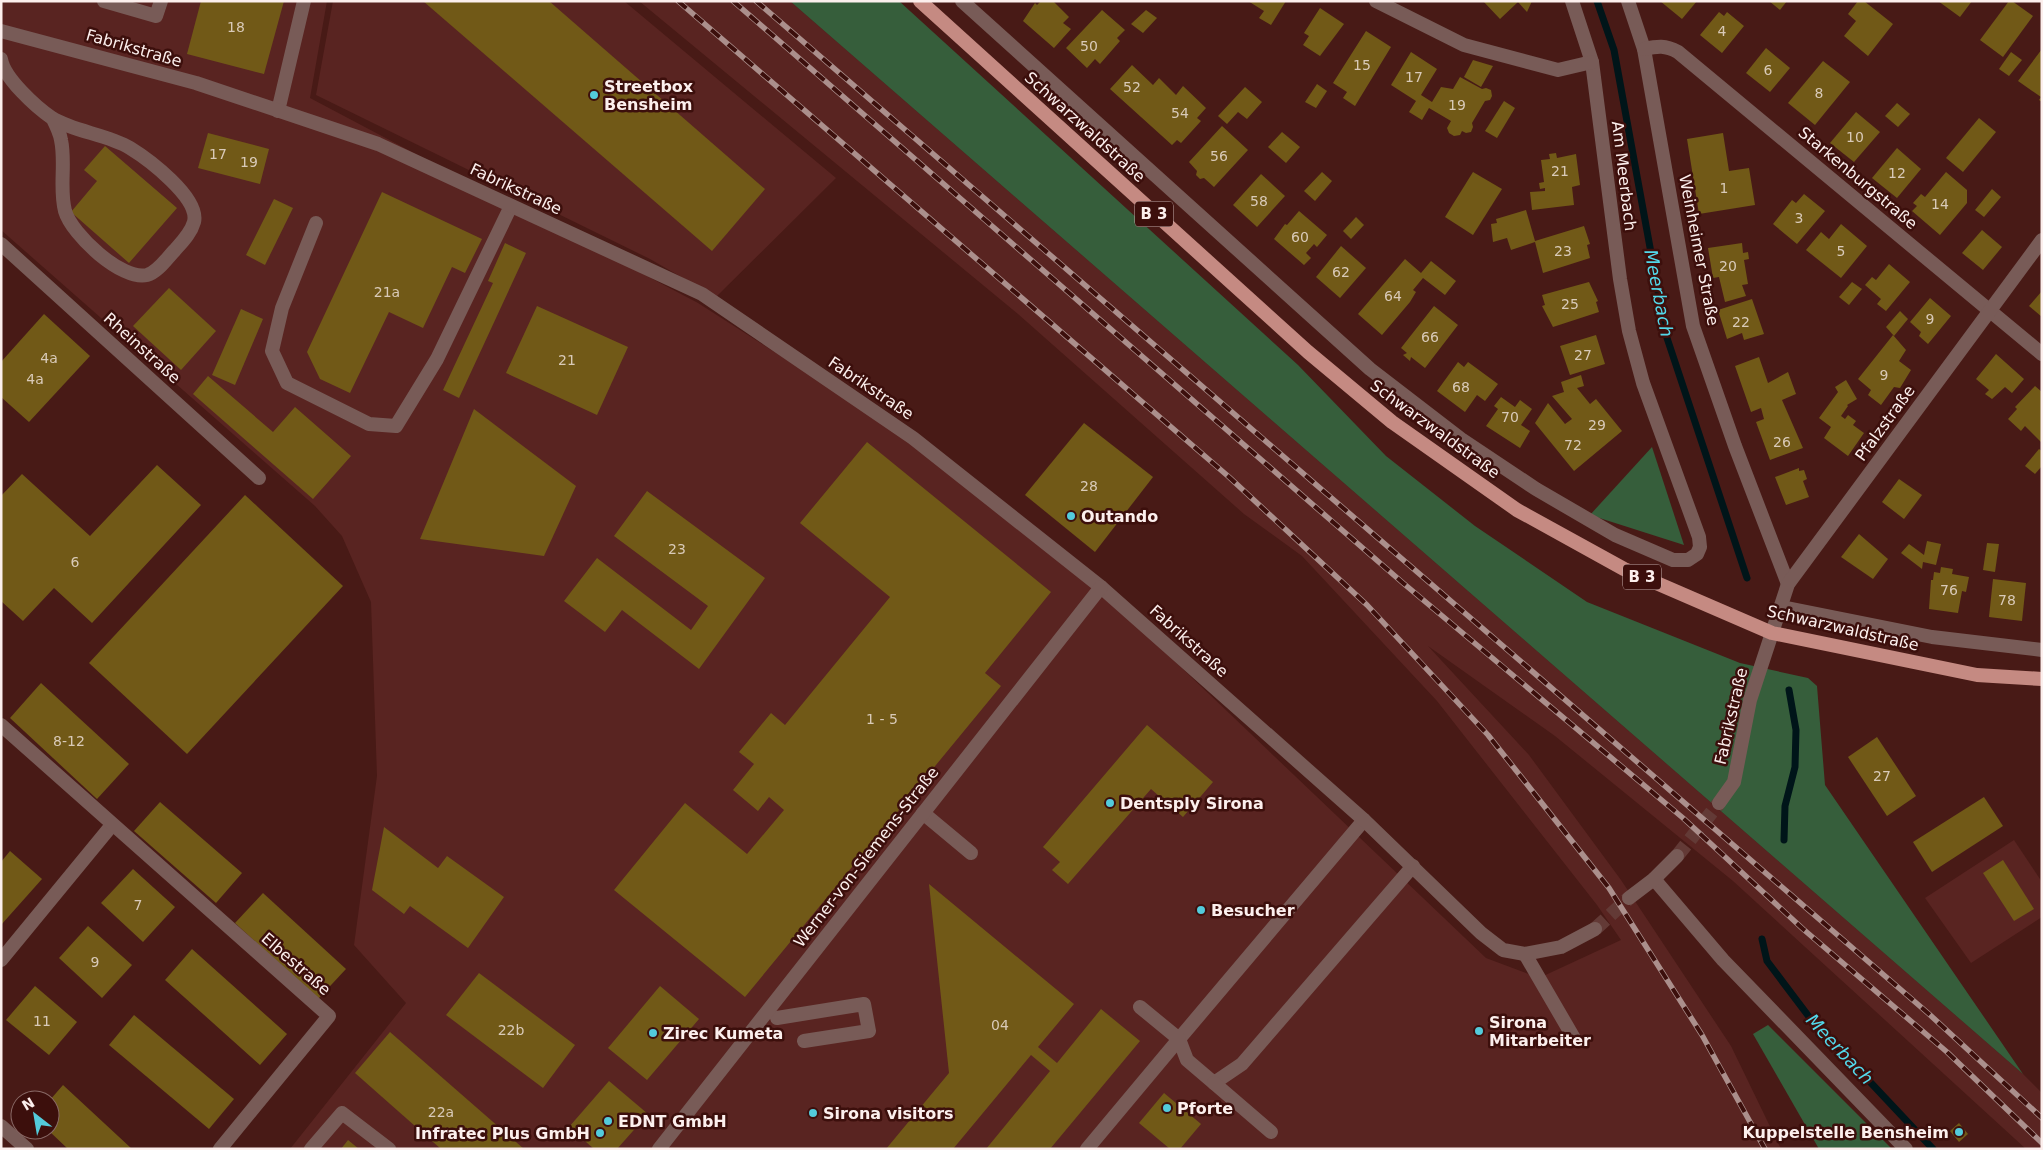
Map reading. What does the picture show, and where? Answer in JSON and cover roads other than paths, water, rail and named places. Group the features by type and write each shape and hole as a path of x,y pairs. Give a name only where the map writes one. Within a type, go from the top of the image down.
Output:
{"main road":[{"name":"Schwarzwaldstraße","path":"920,1 1308,352 1392,422 1517,510 1624,569 1772,633 1977,675 2042,679"}],"street":[{"path":"104,1 156,16 161,1"},
{"path":"278,110 304,1"},
{"name":"Schwarzwaldstraße","path":"962,1 1370,369 1461,439 1536,489 1615,535 1673,560 1688,560 1697,554"},
{"path":"1376,1 1464,45 1558,70 1592,62"},
{"name":"Am Meerbach","path":"1572,1 1592,62 1620,279 1629,331 1643,383 1699,537 1700,547 1697,554"},
{"name":"Weinheimer Straße","path":"1628,1 1644,49 1693,326 1735,446 1788,584"},
{"name":"Fabrikstraße","path":"1,31 196,83 378,144 702,294 913,438 1101,587 1364,820 1481,934 1504,950 1525,954 1561,947 1595,929"},
{"name":"Starkenburgstraße","path":"1644,49 1660,45 1668,46 1678,52 2042,354"},
{"path":"1,59 7,75 16,86 53,119 129,148 174,182 188,199 194,210 194,221 186,238 158,268 149,274 136,276 122,271 88,244 75,230 66,214 63,202 62,140 53,119"},
{"path":"316,223 282,308 272,351 288,383 369,424 396,426 437,359 511,206"},
{"name":"Pfalzstraße","path":"1772,633 1788,584 2042,240"},
{"name":"Rheinstraße","path":"1,244 258,478"},
{"name":"Werner-von-Siemens-Straße","path":"659,1149 1101,587"},
{"name":"Schwarzwaldstraße","path":"1782,607 1932,637 2042,650"},
{"name":"Fabrikstraße","path":"1719,803 1734,782 1750,700 1772,633"},
{"name":"Elbestraße","path":"1,725 329,1016 220,1149"},
{"path":"923,813 971,853"},
{"path":"1087,1149 1364,820"},
{"path":"1,960 112,825"},
{"path":"1629,898 1654,879 1676,856"},
{"path":"1214,1083 1242,1064 1413,866"},
{"path":"1654,879 1723,960 1906,1149"},
{"path":"1525,954 1575,1040"},
{"path":"777,1018 864,1004 869,1031 804,1041"},
{"path":"1140,1006 1179,1039 1187,1060 1271,1132"},
{"path":"311,1149 342,1113 389,1149"},
{"path":"1,1126 28,1149"}],"waterway":[{"name":"Meerbach","path":"1597,1 1614,50 1666,335 1747,578"},
{"name":"Meerbach","path":"1784,840 1785,806 1795,767 1796,730 1789,690"},
{"name":"Meerbach","path":"1762,939 1767,961 1810,1018 1933,1149"}],"tunnel":[{"path":"1677,856 1719,803"},
{"path":"1595,929 1629,898"}],"railway":[{"path":"678,1 1229,477 1367,605 1488,735 1609,888 1702,1035 1765,1149"},
{"path":"733,1 1403,583 1683,818 1803,929 1947,1052 2042,1143"},
{"path":"756,1 1929,1014 2042,1118"}],"place":[{"name":"Streetbox Bensheim","path":"594,95"},
{"name":"Outando","path":"1071,516"},
{"name":"Dentsply Sirona","path":"1110,803"},
{"name":"Besucher","path":"1201,910"},
{"name":"Sirona Mitarbeiter","path":"1479,1031"},
{"name":"Zirec Kumeta","path":"653,1033"},
{"name":"Pforte","path":"1167,1108"},
{"name":"Sirona visitors","path":"813,1113"},
{"name":"EDNT GmbH","path":"608,1121"},
{"name":"Kuppelstelle Bensheim","path":"1959,1132"},
{"name":"Infratec Plus GmbH","path":"600,1133"}]}
